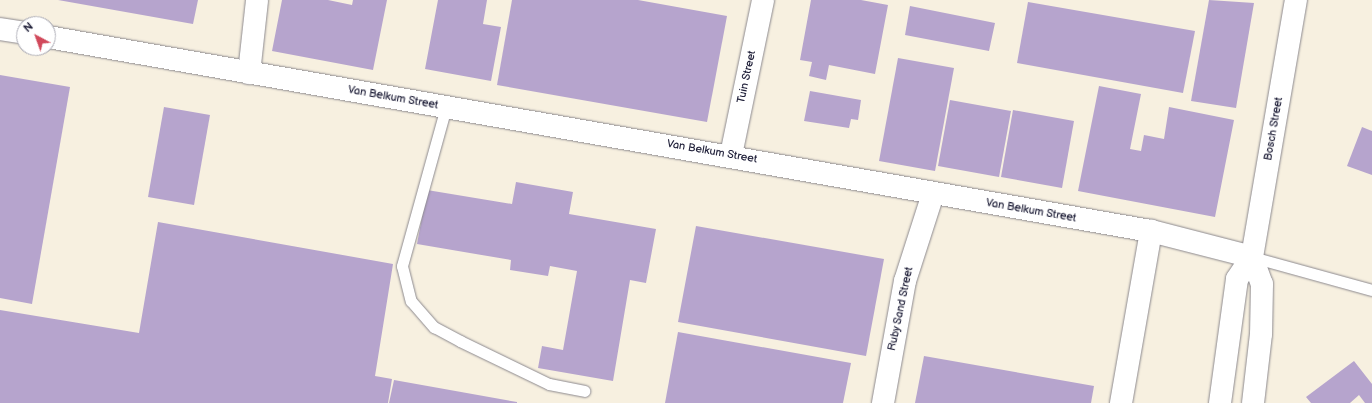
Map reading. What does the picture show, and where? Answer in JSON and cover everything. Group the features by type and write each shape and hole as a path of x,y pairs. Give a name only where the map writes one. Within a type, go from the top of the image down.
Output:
{"street":[{"path":"249,73 258,0"},
{"name":"Tuin Street","path":"731,155 763,0"},
{"name":"Bosch Street","path":"1220,403 1237,279 1252,257 1296,0"},
{"path":"0,29 16,32"},
{"name":"Van Belkum Street","path":"56,38 249,73 731,155 933,194 1151,231 1252,257"},
{"name":"Ruby Sand Street","path":"883,403 905,281 933,194"},
{"path":"1121,403 1151,231"},
{"path":"1252,257 1262,284 1261,334 1253,403"}],"lane":[{"path":"446,107 402,266 411,302 434,327 460,341 549,384 584,391"},
{"name":"Van Belkum Street","path":"1252,257 1372,290"}],"building":[{"path":"58,0 198,0 193,24"},
{"path":"282,0 328,0 352,5 353,0 387,0 373,70 272,51"},
{"path":"438,0 487,0 483,24 501,27 491,81 425,69"},
{"path":"512,0 638,0 727,16 707,122 497,85"},
{"path":"811,0 861,0 888,5 875,74 829,65 826,80 809,76 812,62 800,60"},
{"path":"1209,0 1254,3 1236,108 1191,101"},
{"path":"1028,2 1195,31 1183,93 1017,63"},
{"path":"910,6 995,23 989,51 905,35"},
{"path":"898,58 954,68 935,171 879,161"},
{"path":"0,75 70,87 32,304 0,298"},
{"path":"1099,86 1141,94 1130,149 1141,151 1144,135 1164,139 1169,107 1234,120 1215,217 1078,191"},
{"path":"810,91 861,100 858,120 851,119 849,128 804,121"},
{"path":"950,100 1011,111 999,177 938,166"},
{"path":"164,107 210,115 194,205 148,197"},
{"path":"1013,110 1074,121 1062,188 1001,177"},
{"path":"1362,127 1372,131 1372,175 1347,166"},
{"path":"516,182 573,192 569,214 656,229 646,283 630,280 613,381 538,368 542,346 563,350 577,271 550,266 548,276 510,270 511,260 417,244 427,190 512,204"},
{"path":"158,222 393,264 375,376 392,379 388,403 0,403 0,310 139,333"},
{"path":"696,226 884,259 866,356 678,322"},
{"path":"678,332 851,363 843,403 665,403"},
{"path":"924,356 1094,386 1091,403 915,403"},
{"path":"1354,361 1372,384 1372,403 1365,403 1359,395 1350,403 1311,403 1306,397"},
{"path":"394,380 517,402 517,403 389,403"}]}
